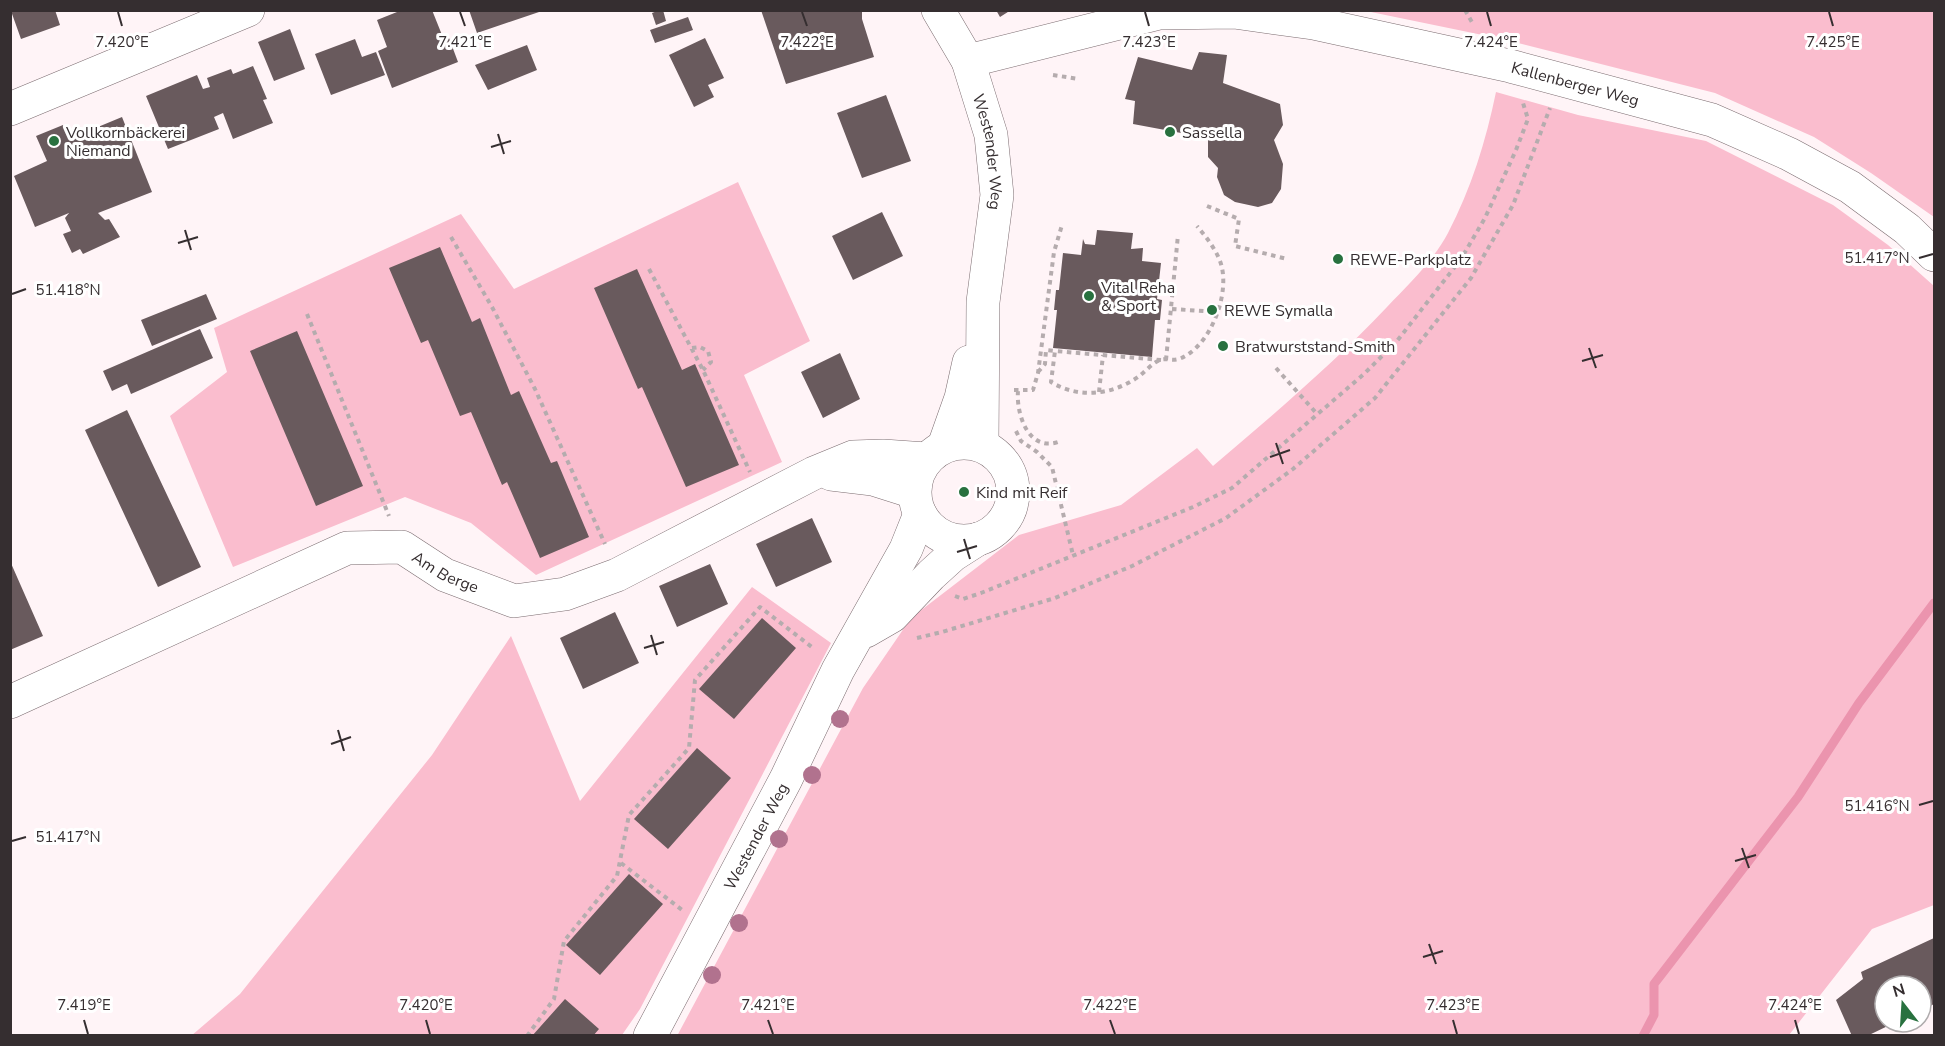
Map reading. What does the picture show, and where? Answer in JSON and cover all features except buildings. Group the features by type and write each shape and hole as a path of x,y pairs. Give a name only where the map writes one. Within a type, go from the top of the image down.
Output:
{"street":[{"path":"10,109 248,10"},
{"name":"Westender Weg","path":"935,453 961,398 983,302 997,195 991,135 968,61 938,10"},
{"name":"Kallenberger Weg","path":"968,61 1141,14 1234,12 1313,22 1510,66 1712,120 1790,154 1850,187 1907,230 1935,255"},
{"name":"Westender Weg","path":"982,445 983,302"},
{"path":"963,442 982,445 1002,459 1009,471 1013,483 1012,504 1003,523 992,533 978,539 961,541 945,537 930,528 917,503 917,475 935,453 963,442"},
{"name":"Am Berge","path":"10,702 347,548 402,547 445,575 514,601 565,594 617,576 814,473 853,457 935,453"},
{"path":"814,473 873,479 917,503"},
{"name":"Westender Weg","path":"650,1035 781,789 838,670 906,549 917,503"},
{"name":"Westender Weg","path":"859,635 892,616 953,555 978,539"}],"path":[{"path":"931,575 952,595 963,599 1193,507 1232,488 1318,415 1397,341 1461,259 1485,218 1528,119 1510,66"},
{"path":"912,639 1055,598 1132,566 1226,518 1293,469 1375,398 1471,278 1513,205 1560,79"},
{"path":"1207,206 1239,219 1235,246 1287,259"},
{"path":"1005,389 1033,390 1038,373 1054,252 1062,225"},
{"path":"1038,373 1045,364 1046,350 1175,361 1189,354 1210,330 1218,312 1223,286 1220,261 1197,226"},
{"path":"1055,351 1051,382 1062,389 1084,394 1123,386 1163,360 1172,309 1178,235"},
{"path":"451,237 492,307 535,389 599,531"},
{"path":"649,269 703,370 749,470"},
{"path":"1172,309 1218,312"},
{"path":"307,314 402,547"},
{"path":"692,348 700,347 708,351 711,362 703,370"},
{"path":"1099,392 1103,356"},
{"path":"1276,368 1318,415"},
{"path":"1018,391 1017,402 1023,427 1038,441 1053,444 1058,442"},
{"path":"1016,430 1021,441 1037,452 1052,467 1073,555"},
{"path":"527,1035 554,999 564,940 617,876 630,815 689,748 695,680 760,608 815,650"},
{"path":"621,863 669,898"}],"shaded area":[{"path":"1366,11 1934,11 1934,217 1814,137 1715,93 1502,39"},
{"path":"1496,92 1578,115 1706,141 1833,205 1888,245 1934,286 1934,905 1872,929 1789,1035 677,1036 863,688 911,618 1019,535 1121,505 1197,448 1213,466 1302,389 1404,290 1442,243 1471,182 1488,129"},
{"path":"738,182 810,341 744,375 782,462 536,575 471,523 405,497 233,567 170,416 227,372 214,328 461,214 514,289"},
{"path":"752,587 831,643 640,1009 622,1035 191,1036 240,994 432,755 511,636 580,801"}],"waterway":[{"path":"1643,1036 1654,1015 1654,984 1798,797 1859,703 1934,603"}],"place":[{"name":"Sassella","path":"1170,132"},
{"name":"Vollkornbäckerei Niemand","path":"54,141"},
{"name":"REWE-Parkplatz","path":"1338,259"},
{"name":"Vital Reha & Sport","path":"1089,296"},
{"name":"REWE Symalla","path":"1212,310"},
{"name":"Bratwurststand-Smith","path":"1223,346"},
{"name":"Kind mit Reif","path":"964,492"}]}
